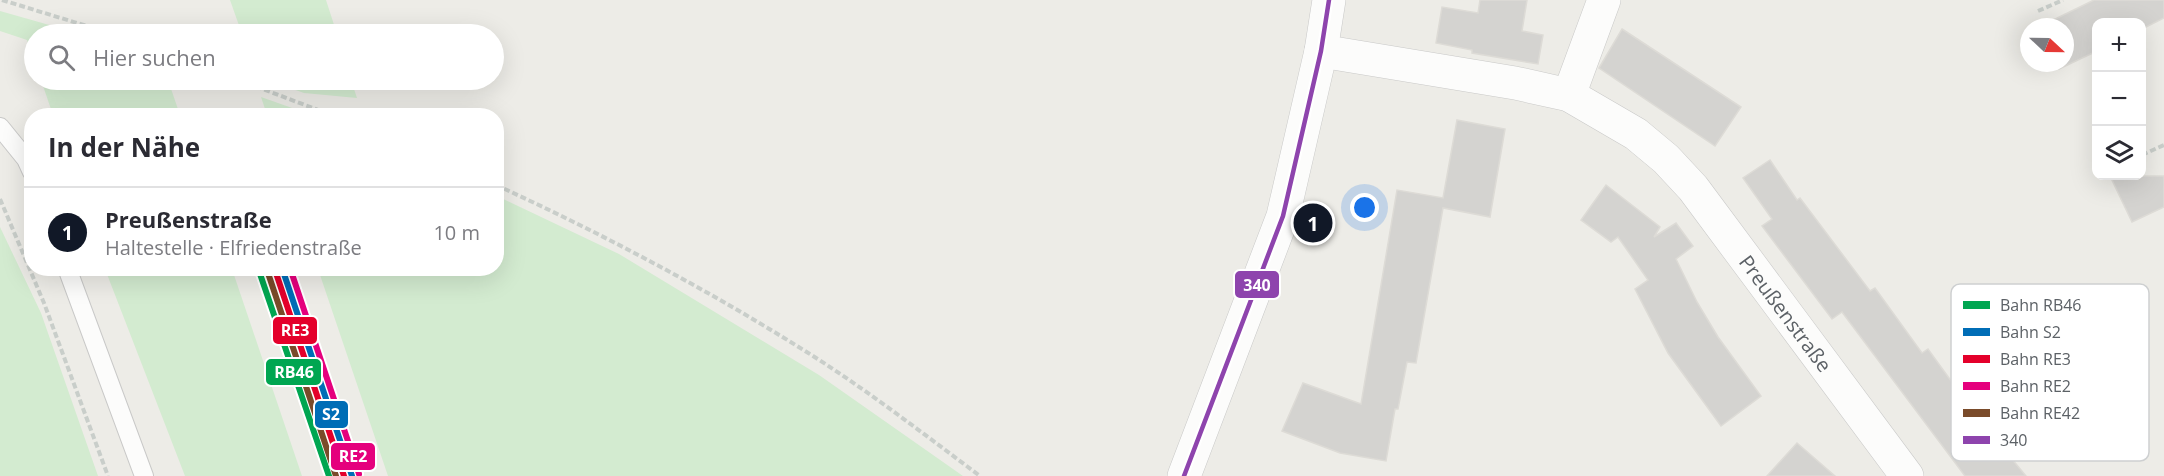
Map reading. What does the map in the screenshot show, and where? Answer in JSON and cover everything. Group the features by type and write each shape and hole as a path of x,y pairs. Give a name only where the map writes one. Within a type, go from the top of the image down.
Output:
{"street":[{"path":"1184,476 1283,216 1321,51 1329,0"},
{"path":"1569,95 1604,0"},
{"name":"Preußenstraße","path":"1321,51 1515,82 1569,95 1636,134 1666,159 1692,188 1907,476"}],"lane":[{"path":"0,127 24,157"},
{"path":"70,276 144,476"}],"path":[{"path":"2,0 80,24"},
{"path":"2038,11 2063,0"},
{"path":"267,90 315,108"},
{"path":"2146,153 2164,145"},
{"path":"504,189 583,225 813,356 871,395 980,476"},
{"path":"0,199 24,256"},
{"path":"33,276 108,476"}],"green space":[{"path":"230,0 326,0 334,24 238,24"},
{"path":"0,11 45,24 24,24 24,39 0,31"},
{"path":"44,90 171,90 178,108 51,108"},
{"path":"295,90 354,90 357,98 304,93"},
{"path":"261,97 292,108 265,108"},
{"path":"504,199 619,254 819,375 963,476 388,476 320,276 504,276"},
{"path":"0,227 41,313 98,476 0,476"},
{"path":"108,276 234,276 302,476 185,476"}],"building":[{"path":"1480,0 1527,0 1522,31 1543,35 1538,64 1472,53 1472,50 1436,43 1442,7 1478,13"},
{"path":"2094,0 2164,0 2164,18 2146,27 2146,18 2092,18 2092,53 2074,62 2074,18 2057,18"},
{"path":"1622,29 1741,107 1715,146 1599,68"},
{"path":"1457,120 1505,129 1490,217 1443,208 1416,363 1407,362 1398,409 1395,409 1386,461 1340,453 1282,431 1303,383 1361,404 1397,190 1443,198"},
{"path":"1770,160 1797,200 1800,198 1870,291 1875,288 1922,353 1928,349 1951,381 1951,457 1842,312 1832,319 1762,226 1772,219 1743,178"},
{"path":"2146,176 2164,176 2164,207 2132,222 2112,180 2146,180"},
{"path":"1606,185 1660,227 1654,237 1676,223 1693,246 1676,259 1697,302 1718,337 1761,396 1721,426 1668,353 1635,289 1648,280 1618,237 1611,242 1581,220"},
{"path":"1797,443 1835,476 1767,476"},
{"path":"1954,461 2014,461 2026,476 1965,476"}],"rail line":[{"name":"RB46","path":"261,276 329,476"},
{"name":"RE42","path":"269,276 336,476"},
{"name":"RE3","path":"277,276 344,476"},
{"name":"S2","path":"285,276 352,476"},
{"name":"RE2","path":"293,276 359,474"}],"transit line":[{"name":"340","path":"1184,476 1283,216 1321,51 1329,0"}],"place":[{"name":"Preußenstraße","path":"1313,223"}]}
